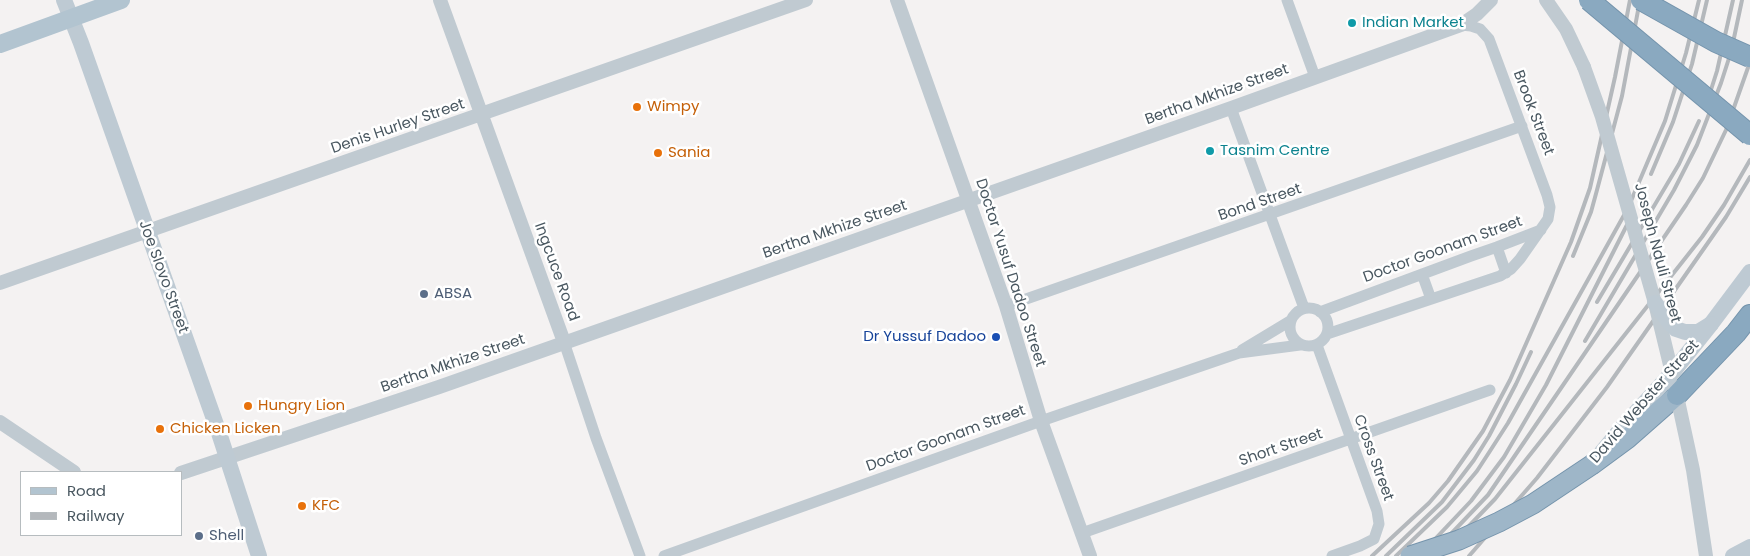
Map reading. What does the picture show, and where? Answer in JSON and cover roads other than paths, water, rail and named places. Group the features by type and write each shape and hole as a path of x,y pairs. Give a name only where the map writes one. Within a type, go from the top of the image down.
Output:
{"highway":[{"path":"1589,0 1750,135"},
{"path":"1641,0 1716,42 1750,57"},
{"path":"1593,464 1627,439 1677,395 1736,333 1750,315"},
{"name":"David Webster Street","path":"1410,556 1459,540 1499,522 1533,504 1593,464"}],"main road":[{"name":"Joe Slovo Street","path":"64,0 227,458 259,556"},
{"path":"0,44 121,0"},
{"name":"David Webster Street","path":"1593,464 1621,429 1672,373 1750,272"},
{"path":"1655,303 1676,329 1685,332 1698,332 1711,324"},
{"path":"1733,556 1750,546"}],"street":[{"name":"Ingcuce Road","path":"440,0 640,556"},
{"name":"Denis Hurley Street","path":"0,283 806,0"},
{"name":"Doctor Yusuf Dadoo Street","path":"897,0 1006,306 1041,420 1090,556"},
{"path":"1287,0 1315,77"},
{"name":"Bertha Mkhize Street","path":"182,473 564,342 1231,108 1461,25 1477,14 1491,0"},
{"name":"Joseph Nduli Street","path":"1546,0 1566,29 1584,67 1602,117 1655,303 1672,373 1688,441 1706,556"},
{"name":"Brook Street","path":"1461,25 1471,26 1486,33 1522,126 1550,207 1548,219 1542,229"},
{"path":"1231,108 1304,308"},
{"name":"Bond Street","path":"1006,306 1522,126"},
{"name":"Doctor Goonam Street","path":"1320,312 1542,229"},
{"name":"Doctor Goonam Street","path":"1327,334 1506,273 1520,259 1542,229"},
{"path":"1497,247 1506,273"},
{"path":"1422,274 1431,299"},
{"path":"1304,308 1313,308 1320,312 1327,322 1325,339 1316,345 1308,347 1300,345 1239,353 1290,321 1296,313 1304,308"},
{"path":"1290,321 1289,326 1292,337 1300,345"},
{"name":"Cross Street","path":"1316,345 1377,511 1379,524 1374,539 1332,556"},
{"name":"Doctor Goonam Street","path":"664,556 1041,420 1239,353"},
{"name":"Short Street","path":"1082,533 1490,390"},
{"path":"0,422 73,471"}],"railway":[{"path":"1372,556 1429,503 1448,481 1483,431 1510,380 1571,242 1590,188 1630,0"},
{"path":"1573,256 1591,212 1622,96 1640,0"},
{"path":"1396,556 1447,507 1477,471 1508,423 1628,208 1665,121 1686,53 1699,0"},
{"path":"1651,174 1673,122 1692,64 1707,0"},
{"path":"1709,96 1717,71 1733,0"},
{"path":"1585,341 1674,190 1697,145 1731,52 1742,0"},
{"path":"1430,556 1488,495 1686,205 1703,178 1726,130 1750,62"},
{"path":"1597,302 1679,164 1699,121"},
{"path":"1440,556 1495,499 1702,237 1724,205 1750,160"},
{"path":"1469,556 1537,478 1607,387 1726,217 1750,177"},
{"path":"1419,556 1471,501 1504,457 1546,385 1631,217"},
{"path":"1386,556 1442,502 1474,460 1489,436 1531,352"}],"place":[{"name":"Indian Market","path":"1352,23"},
{"name":"Wimpy","path":"637,107"},
{"name":"Tasnim Centre","path":"1210,151"},
{"name":"Sania","path":"658,153"},
{"name":"ABSA","path":"424,294"},
{"name":"Dr Yussuf Dadoo","path":"996,337"},
{"name":"Hungry Lion","path":"248,406"},
{"name":"Chicken Licken","path":"160,429"},
{"name":"KFC","path":"302,506"},
{"name":"Shell","path":"199,536"}]}
